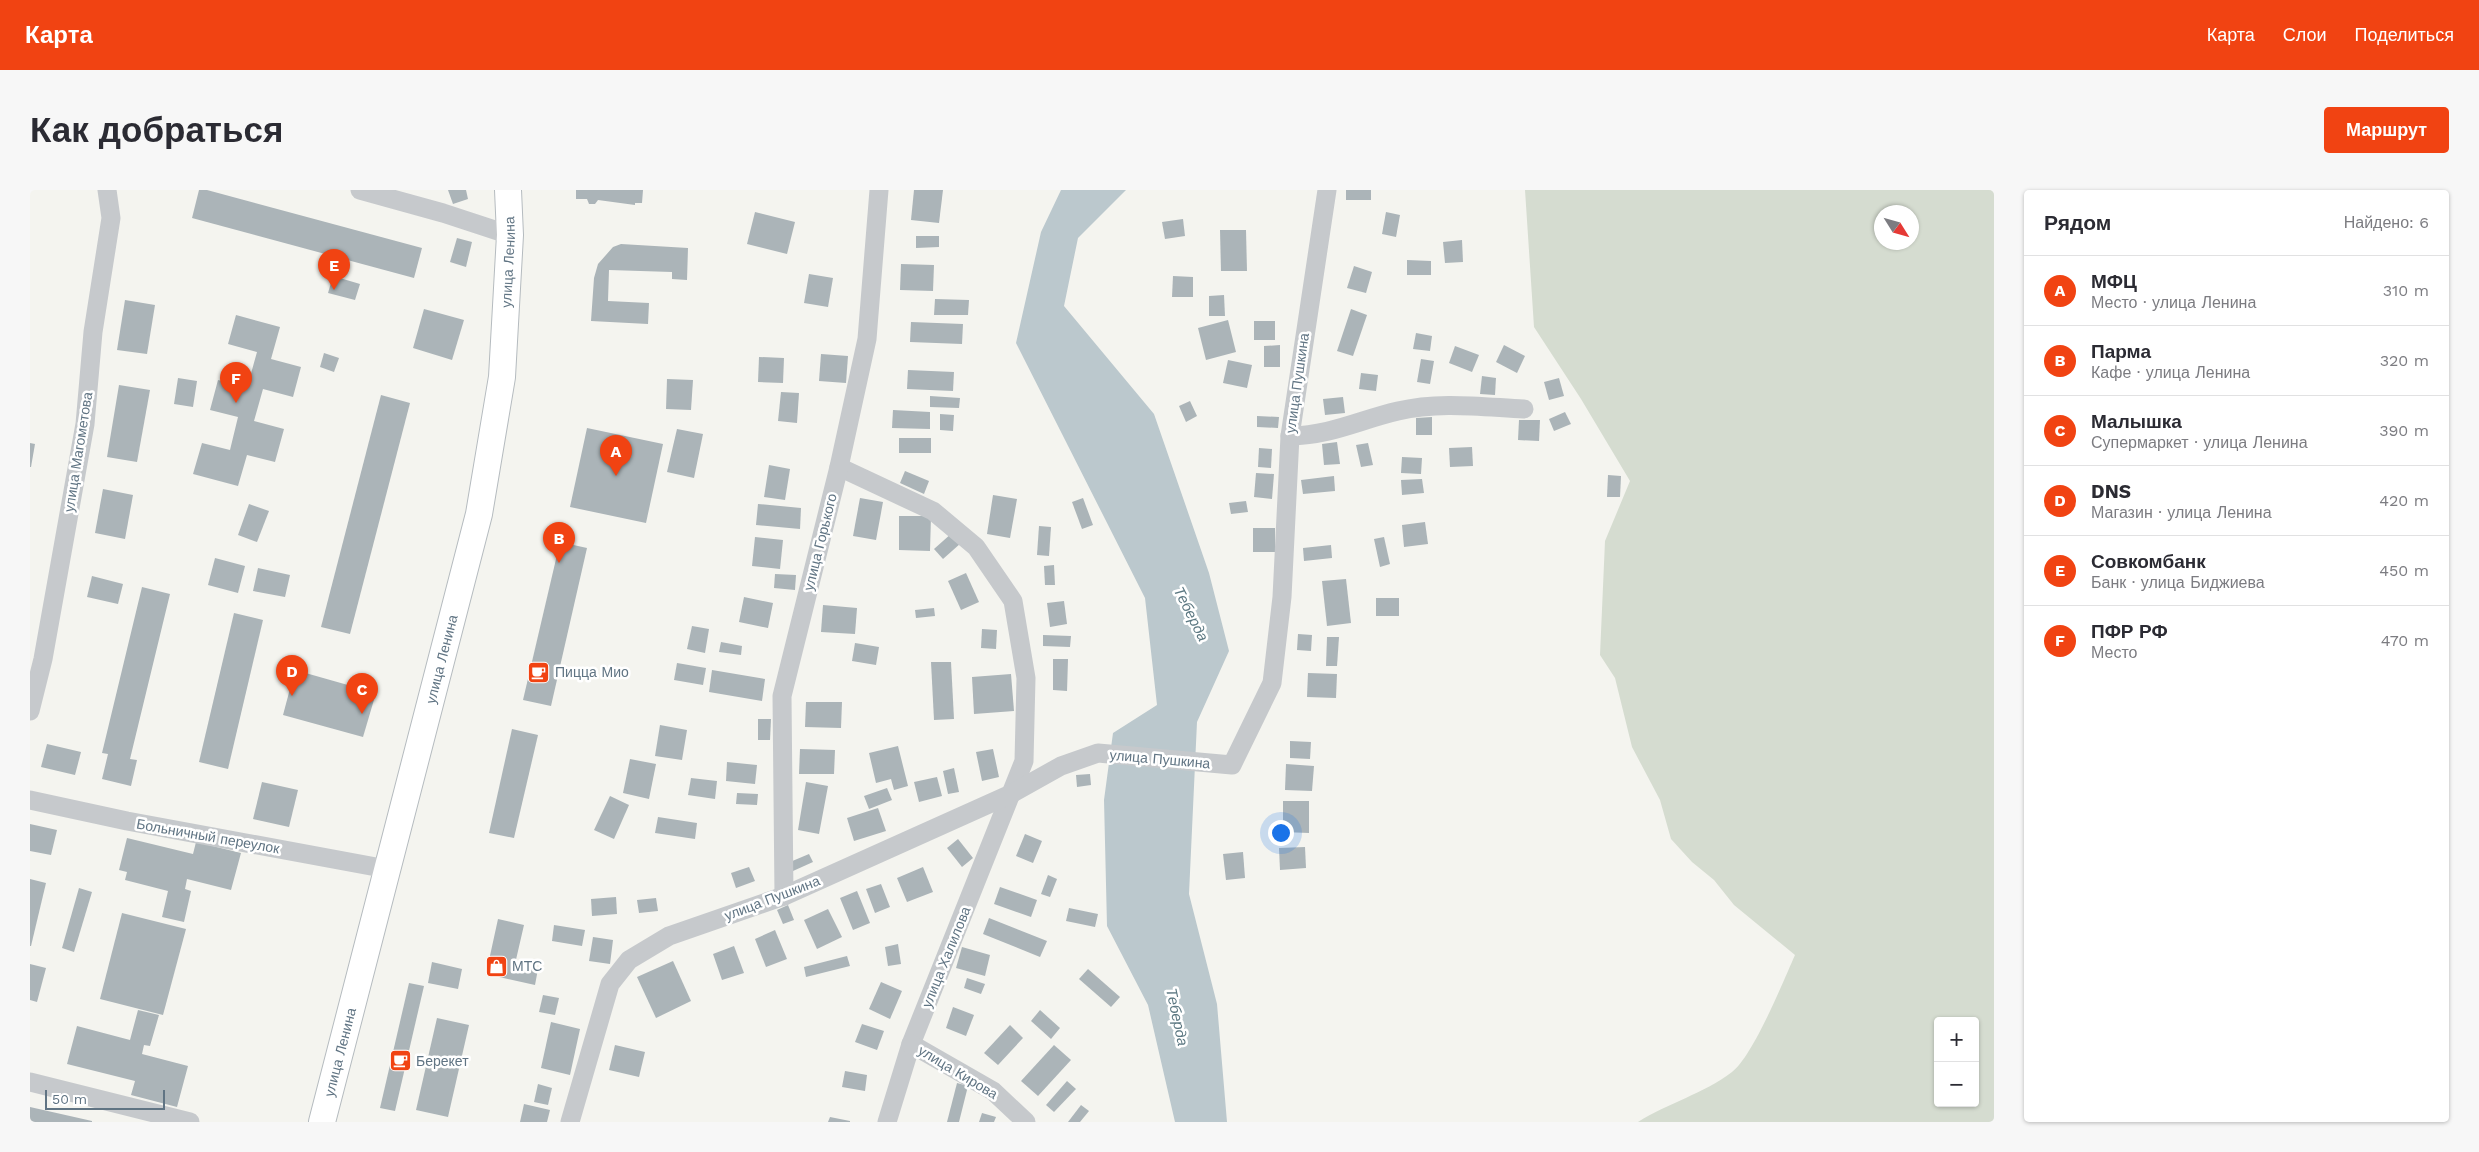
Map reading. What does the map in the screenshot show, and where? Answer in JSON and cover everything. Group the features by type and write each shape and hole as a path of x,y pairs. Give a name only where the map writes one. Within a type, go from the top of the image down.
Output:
{"main road":[{"name":"улица Ленина","path":"327,1121 387,869 479,514 502,377 510,235 508,190"}],"street":[{"name":"улица Магометова","path":"30,711 44,659 85,424 94,332 111,218 107,190"},
{"path":"360,190 443,212 510,235"},
{"name":"улица Горького","path":"784,896 782,696 839,467 866,339 878,190"},
{"name":"улица Пушкина","path":"570,1122 610,984 629,960 668,936 784,896 1011,794 1061,766 1098,753 1232,765 1272,683 1282,597 1290,436 1327,190"},
{"path":"1290,436 1327,433 1398,411 1432,406 1524,409"},
{"name":"улица Халилова","path":"839,467 933,511 976,547 1013,601 1026,687 1024,761 911,1044 887,1122"},
{"name":"Больничный переулок","path":"30,800 127,822 387,869"},
{"name":"улица Кирова","path":"911,1044 993,1091 1026,1122"},
{"path":"30,1082 190,1122"}],"shaded area":[{"path":"1525,190 1994,190 1994,1122 1638,1122 1721,1080 1732,1072 1749,1051 1758,1035 1795,955 1734,905 1714,880 1692,862 1671,839 1660,800 1632,747 1615,678 1600,655 1605,541 1630,481 1581,399 1534,327"}],"water":[{"name":"Теберда","path":"1061,190 1126,190 1078,238 1064,306 1154,414 1209,573 1229,651 1197,722 1189,894 1217,1004 1227,1122 1175,1122 1148,1005 1107,926 1104,800 1113,733 1157,705 1145,598 1016,343 1041,232"}],"building":[{"path":"199,190 207,190 422,248 414,278 192,218"},
{"path":"448,190 466,190 468,199 453,204"},
{"path":"576,190 643,190 642,203 635,203 635,205 598,200 595,204 589,204 587,199 576,199"},
{"path":"914,190 943,190 939,223 911,220"},
{"path":"1346,190 1371,190 1371,200 1346,200"},
{"path":"755,212 795,222 787,254 747,244"},
{"path":"1386,212 1400,215 1396,237 1382,234"},
{"path":"1183,219 1185,236 1165,239 1162,222"},
{"path":"1220,230 1246,230 1247,271 1221,271"},
{"path":"916,236 939,236 939,247 916,248"},
{"path":"457,238 472,242 466,267 450,262"},
{"path":"1462,240 1463,262 1445,263 1443,242"},
{"path":"621,244 688,248 687,280 672,279 672,272 609,270 608,301 649,303 648,324 591,321 594,278 598,264 613,247"},
{"path":"1407,260 1431,261 1431,275 1407,275"},
{"path":"901,264 934,265 933,291 900,290"},
{"path":"1354,266 1372,272 1366,293 1347,288"},
{"path":"809,274 833,278 828,307 804,303"},
{"path":"333,276 360,284 355,300 328,293"},
{"path":"1173,276 1193,277 1193,297 1172,297"},
{"path":"1224,295 1225,316 1209,316 1209,296"},
{"path":"935,299 969,300 968,315 934,315"},
{"path":"125,300 155,305 147,354 117,350"},
{"path":"424,309 464,320 452,360 413,348"},
{"path":"1351,309 1367,315 1353,356 1337,351"},
{"path":"236,315 280,327 271,359 301,367 293,397 263,389 254,421 284,429 275,462 247,455 238,486 193,474 202,443 230,450 238,417 210,410 218,380 247,388 257,352 228,344"},
{"path":"1228,320 1236,352 1206,360 1198,328"},
{"path":"1254,321 1275,321 1275,340 1254,340"},
{"path":"911,322 963,324 962,344 910,342"},
{"path":"1416,333 1432,336 1430,351 1413,349"},
{"path":"1280,345 1280,367 1264,367 1264,346"},
{"path":"1504,345 1525,356 1517,373 1496,362"},
{"path":"1455,346 1479,355 1472,372 1449,363"},
{"path":"324,353 339,358 334,372 320,367"},
{"path":"821,354 848,356 846,383 819,381"},
{"path":"759,357 784,358 783,383 758,382"},
{"path":"1421,359 1434,361 1430,384 1417,382"},
{"path":"1228,360 1252,365 1247,388 1223,383"},
{"path":"908,370 954,372 953,391 907,389"},
{"path":"1361,373 1378,375 1376,391 1359,389"},
{"path":"1482,376 1496,378 1495,395 1480,394"},
{"path":"178,378 197,381 193,407 174,404"},
{"path":"1559,378 1564,396 1549,400 1544,382"},
{"path":"667,379 693,380 691,410 666,409"},
{"path":"119,385 150,390 137,462 107,457"},
{"path":"781,392 799,393 797,423 778,421"},
{"path":"381,395 410,403 350,634 321,627"},
{"path":"930,396 960,398 959,408 930,407"},
{"path":"1343,397 1345,413 1325,415 1323,399"},
{"path":"1190,401 1197,416 1186,422 1179,406"},
{"path":"893,410 930,412 930,429 892,428"},
{"path":"1565,412 1571,424 1554,431 1549,419"},
{"path":"940,414 954,415 953,431 940,430"},
{"path":"1257,416 1279,417 1278,428 1257,427"},
{"path":"1432,417 1432,435 1416,435 1416,418"},
{"path":"1519,420 1540,420 1539,441 1518,440"},
{"path":"587,428 663,444 646,523 570,507"},
{"path":"677,429 703,434 694,478 667,472"},
{"path":"899,438 931,438 931,453 899,453"},
{"path":"1337,442 1340,464 1324,465 1322,444"},
{"path":"30,443 35,444 31,467 30,467"},
{"path":"1368,443 1373,465 1361,467 1356,445"},
{"path":"1472,447 1473,466 1450,467 1449,448"},
{"path":"1259,448 1272,449 1271,468 1258,467"},
{"path":"1402,457 1422,458 1421,474 1401,473"},
{"path":"769,465 790,469 785,500 764,497"},
{"path":"905,471 929,481 924,494 900,483"},
{"path":"1256,473 1274,474 1272,499 1254,497"},
{"path":"1608,475 1621,476 1620,497 1607,497"},
{"path":"1334,476 1335,491 1303,494 1301,480"},
{"path":"1422,479 1424,493 1402,495 1401,480"},
{"path":"103,489 133,495 125,539 95,533"},
{"path":"993,495 1017,499 1010,538 987,534"},
{"path":"860,498 883,502 876,540 853,536"},
{"path":"1083,498 1093,525 1082,529 1072,502"},
{"path":"1246,501 1248,512 1231,514 1229,503"},
{"path":"249,504 269,511 257,542 238,535"},
{"path":"758,504 801,508 800,529 756,525"},
{"path":"899,516 931,516 930,551 899,550"},
{"path":"1425,522 1428,544 1404,547 1402,525"},
{"path":"1039,526 1051,527 1049,556 1037,555"},
{"path":"1253,528 1275,528 1275,552 1253,552"},
{"path":"952,533 961,543 943,559 934,549"},
{"path":"755,537 783,540 780,569 752,566"},
{"path":"1384,537 1390,564 1380,567 1374,539"},
{"path":"560,542 587,548 551,706 523,700"},
{"path":"1331,545 1332,558 1304,561 1303,548"},
{"path":"215,558 245,566 238,593 208,585"},
{"path":"1054,565 1055,585 1045,585 1044,566"},
{"path":"258,568 290,575 285,597 253,591"},
{"path":"966,573 979,602 961,610 948,581"},
{"path":"775,574 796,575 795,590 774,588"},
{"path":"92,576 123,584 118,604 87,597"},
{"path":"1346,579 1351,623 1327,626 1322,581"},
{"path":"142,587 170,594 130,759 137,760 131,786 102,779 108,754 102,753"},
{"path":"744,597 773,603 768,628 739,622"},
{"path":"1376,598 1399,598 1399,616 1376,616"},
{"path":"1064,601 1067,624 1050,627 1047,603"},
{"path":"823,605 857,608 855,634 821,632"},
{"path":"934,608 935,616 916,618 915,610"},
{"path":"234,613 263,620 228,769 199,762"},
{"path":"692,626 709,629 705,653 687,649"},
{"path":"982,629 997,630 996,649 981,648"},
{"path":"1298,634 1312,635 1311,651 1297,650"},
{"path":"1043,635 1071,636 1070,647 1043,646"},
{"path":"1327,637 1339,637 1337,666 1326,666"},
{"path":"721,642 742,646 741,655 719,652"},
{"path":"855,643 879,647 876,665 852,661"},
{"path":"1053,659 1068,659 1067,691 1053,690"},
{"path":"931,662 951,662 954,719 934,720"},
{"path":"677,663 706,668 703,685 674,680"},
{"path":"295,670 376,693 363,737 283,715"},
{"path":"712,670 765,679 762,701 709,692"},
{"path":"1308,673 1337,674 1336,698 1307,697"},
{"path":"1011,674 1014,711 974,714 972,677"},
{"path":"806,702 842,702 841,728 805,727"},
{"path":"758,719 771,719 770,740 758,740"},
{"path":"660,725 687,730 682,760 655,756"},
{"path":"512,729 538,735 514,838 489,833"},
{"path":"1290,741 1311,742 1310,759 1290,758"},
{"path":"47,744 81,752 75,775 41,767"},
{"path":"898,746 908,786 894,790 891,779 876,783 869,753"},
{"path":"800,749 835,750 834,774 799,774"},
{"path":"993,749 999,777 982,781 976,752"},
{"path":"630,759 656,764 649,799 623,793"},
{"path":"727,762 757,765 755,784 726,781"},
{"path":"1286,764 1314,766 1312,791 1285,790"},
{"path":"954,768 959,792 948,794 943,771"},
{"path":"1090,774 1091,785 1077,787 1076,775"},
{"path":"937,777 942,796 919,802 914,782"},
{"path":"691,778 717,781 715,799 688,795"},
{"path":"262,782 298,790 289,827 253,819"},
{"path":"806,782 828,786 819,834 798,830"},
{"path":"887,788 892,800 869,809 864,796"},
{"path":"737,793 758,794 757,805 736,804"},
{"path":"610,796 629,805 614,839 594,830"},
{"path":"1283,801 1309,801 1309,833 1283,832"},
{"path":"878,808 886,831 854,841 847,818"},
{"path":"658,817 697,823 695,839 655,833"},
{"path":"30,824 57,830 51,855 30,851"},
{"path":"1025,834 1042,841 1033,863 1016,856"},
{"path":"127,838 193,854 196,842 241,853 231,890 187,879 185,889 191,891 184,922 162,917 168,891 125,880 127,872 119,870"},
{"path":"958,839 973,858 962,867 947,848"},
{"path":"1305,847 1306,868 1280,870 1279,848"},
{"path":"1243,852 1245,878 1226,880 1223,854"},
{"path":"809,854 813,862 793,871 790,862"},
{"path":"749,867 755,881 736,888 731,873"},
{"path":"923,867 933,892 907,902 897,878"},
{"path":"1048,875 1057,879 1050,897 1041,894"},
{"path":"30,879 46,883 31,946 30,946"},
{"path":"881,884 890,907 875,913 866,889"},
{"path":"1000,887 1037,900 1031,917 994,904"},
{"path":"79,888 92,892 74,952 62,948"},
{"path":"857,891 870,923 853,930 840,898"},
{"path":"616,897 617,914 592,916 591,899"},
{"path":"656,898 658,911 639,913 637,900"},
{"path":"788,905 794,920 783,924 777,910"},
{"path":"1069,908 1098,914 1095,927 1066,921"},
{"path":"828,909 842,937 817,949 804,920"},
{"path":"122,913 186,929 163,1015 100,999"},
{"path":"989,918 1047,941 1040,957 983,934"},
{"path":"498,919 524,925 515,964 538,969 535,985 486,974"},
{"path":"554,925 585,930 582,946 552,941"},
{"path":"775,930 787,959 766,967 755,939"},
{"path":"593,937 613,940 610,964 589,961"},
{"path":"898,944 901,964 888,966 885,947"},
{"path":"734,946 744,973 722,980 713,954"},
{"path":"962,947 990,955 985,976 956,968"},
{"path":"847,956 850,966 806,977 804,967"},
{"path":"673,961 691,1001 656,1018 637,977"},
{"path":"432,962 462,969 458,989 428,983"},
{"path":"30,964 46,968 37,1002 30,1000"},
{"path":"1088,969 1120,997 1111,1007 1079,979"},
{"path":"967,978 985,984 981,994 964,988"},
{"path":"881,982 902,991 890,1019 869,1009"},
{"path":"409,983 424,986 395,1111 380,1108"},
{"path":"543,995 559,998 555,1015 539,1012"},
{"path":"953,1007 974,1015 966,1036 946,1028"},
{"path":"138,1010 159,1015 150,1046 144,1045 142,1054 188,1066 177,1107 131,1095 135,1081 67,1064 77,1026 130,1040"},
{"path":"1040,1010 1060,1028 1051,1039 1031,1021"},
{"path":"437,1018 469,1025 448,1117 416,1110"},
{"path":"551,1022 580,1029 570,1075 541,1068"},
{"path":"862,1024 884,1031 877,1050 855,1042"},
{"path":"1010,1025 1023,1038 998,1065 984,1053"},
{"path":"615,1045 645,1052 639,1077 609,1070"},
{"path":"1054,1045 1071,1060 1038,1096 1021,1081"},
{"path":"845,1071 867,1075 865,1091 842,1087"},
{"path":"1067,1081 1076,1089 1054,1112 1046,1105"},
{"path":"957,1083 968,1086 959,1122 947,1122"},
{"path":"538,1084 552,1088 548,1105 534,1102"},
{"path":"524,1104 550,1110 547,1122 520,1122"},
{"path":"1081,1105 1089,1111 1080,1122 1068,1122"},
{"path":"30,1107 92,1121 92,1122 30,1122"},
{"path":"982,1113 996,1117 994,1122 979,1122"},
{"path":"830,1117 850,1121 850,1122 828,1122"}],"place":[{"name":"Совкомбанк","path":"334,290"},
{"name":"ПФР РФ","path":"236,403"},
{"name":"МФЦ","path":"616,476"},
{"name":"Парма","path":"559,563"},
{"name":"Пицца Мио","path":"539,672"},
{"name":"DNS","path":"292,696"},
{"name":"Малышка","path":"362,714"},
{"name":"МТС","path":"496,966"},
{"name":"Берекет","path":"400,1061"}]}
